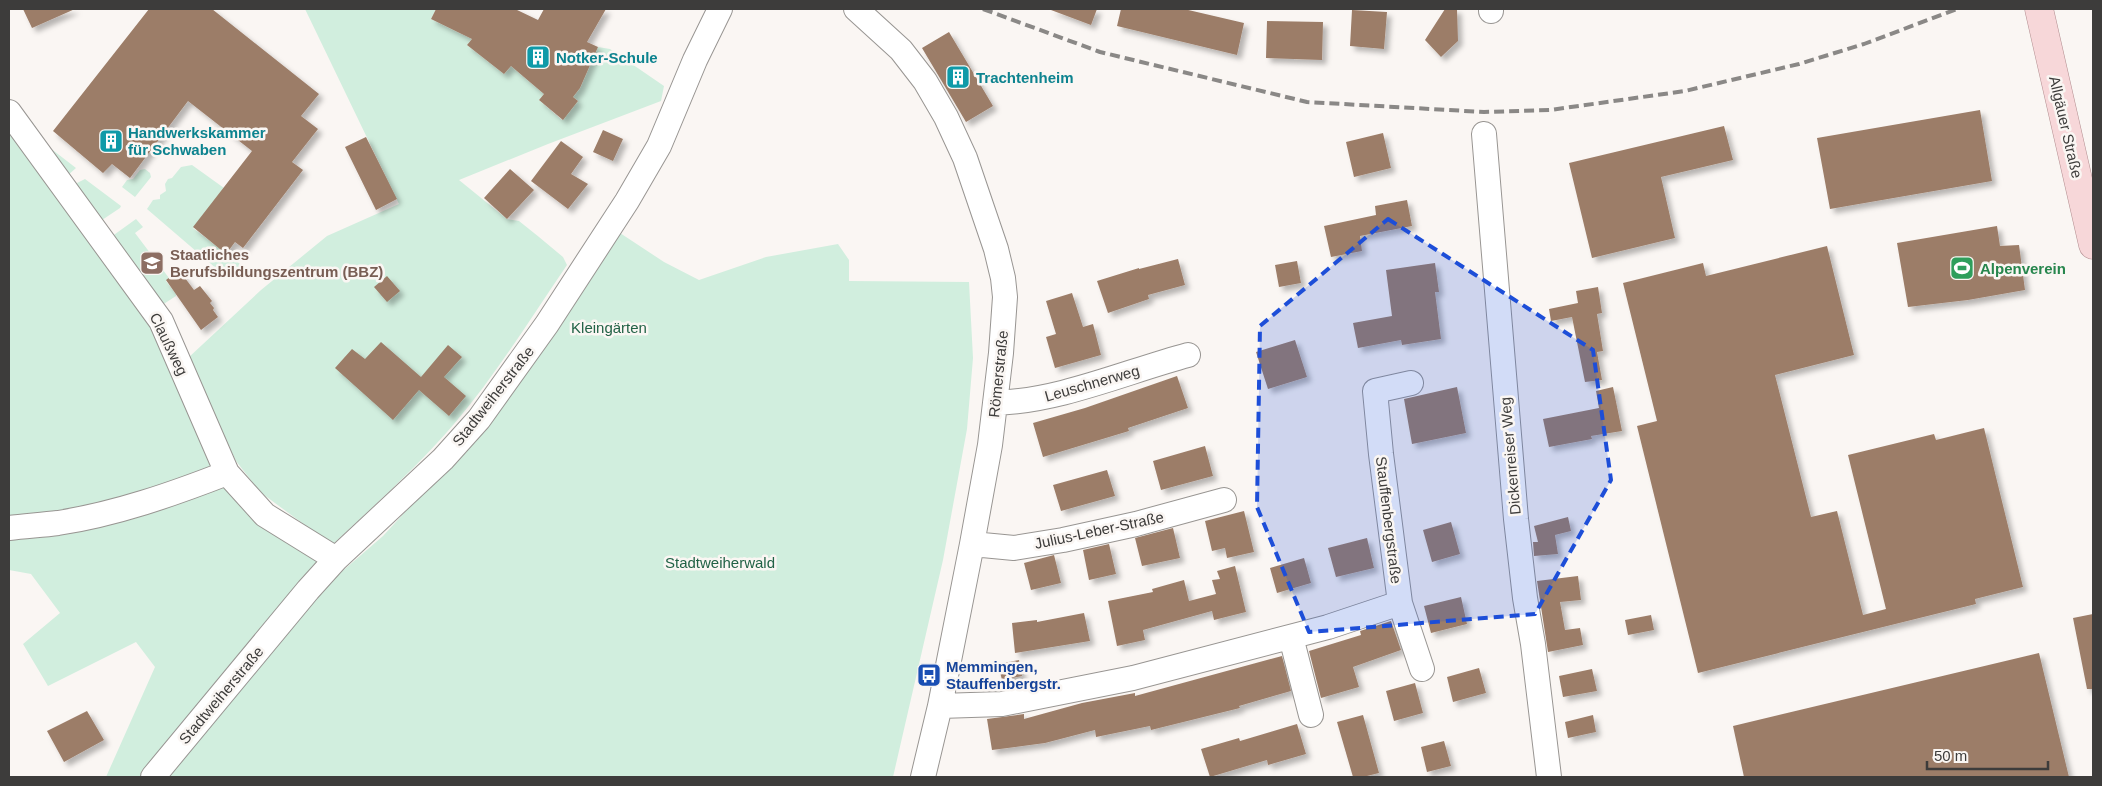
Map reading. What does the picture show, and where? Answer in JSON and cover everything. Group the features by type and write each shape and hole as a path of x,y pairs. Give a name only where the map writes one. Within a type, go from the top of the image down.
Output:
{"main road":[{"name":"Allgäuer Straße","path":"2039,9 2093,245"}],"street":[{"name":"Stadtweiherstraße","path":"153,777 308,590 336,559 443,459 479,419 602,242 659,146 695,60 720,9"},
{"name":"Römerstraße","path":"856,9 901,50 925,80 946,117 965,158 996,249 1003,278 1005,297 995,403 972,544 940,706 923,777"},
{"name":"Claußweg","path":"9,112 162,321 227,473 266,515 336,559"},
{"name":"Dickenreiser Weg","path":"1484,134 1516,519 1549,777"},
{"name":"Leuschnerweg","path":"995,403 1019,402 1046,397 1188,355"},
{"name":"Stauffenbergstraße","path":"940,706 1002,704 1162,671 1328,627 1400,603 1375,391 1411,383"},
{"path":"9,528 58,523 99,514 174,493 227,473"},
{"name":"Julius-Leber-Straße","path":"972,544 1014,548 1063,540 1136,524 1224,500"},
{"path":"1400,603 1422,669"},
{"path":"1291,637 1311,714"}],"highlighted area":[{"path":"1388,219 1593,350 1611,480 1535,614 1309,632 1257,507 1260,326"}],"green space":[{"path":"305,9 436,9 431,19 472,39 467,45 504,74 511,66 544,94 539,100 562,120 578,101 573,97 580,88 598,47 610,49 664,86 661,101 459,180 507,219 519,221 563,257 567,265 498,366 454,424 410,471 332,545 260,492 236,461 188,358 261,290 327,236 399,204"},
{"name":"Stadtweiherwald","path":"9,114 161,321 227,473 284,540 339,574 383,536 486,424 620,233 664,262 699,280 766,257 838,244 849,260 849,281 969,282 973,358 967,429 943,560 893,777 106,777 155,667 136,642 48,686 23,644 60,613 31,574 9,570"},
{"path":"26,116 33,123 41,141 76,168 67,176 73,185 85,179 121,206 120,208 99,222 94,216 88,216 75,191 26,124"},
{"path":"192,165 224,188 193,228 244,267 229,277 225,276 147,209 153,200 160,199 160,195 166,191 165,184 168,179 172,178 181,167"},
{"path":"145,169 150,173 151,177 135,197 122,187 127,180 133,179 140,170"},
{"path":"136,219 143,227 135,233 169,278 166,281 176,294 176,296 159,307 111,237"}],"building":[{"path":"23,9 75,9 32,28"},
{"name":"Handwerkskammer für Schwaben","path":"149,9 212,9 319,94 301,116 318,129 292,162 303,170 243,248 235,242 226,254 193,227 252,151 188,101 130,178 112,164 103,173 53,131"},
{"name":"Notker-Schule","path":"436,9 515,9 538,20 544,9 606,9 587,42 598,47 580,88 573,97 578,101 563,120 539,100 544,94 511,66 504,74 467,45 472,39 431,19"},
{"path":"1051,9 1097,9 1091,25"},
{"path":"1121,9 1184,9 1244,23 1237,55 1117,26"},
{"path":"1445,9 1457,9 1458,41 1441,57 1425,40"},
{"path":"1352,10 1387,12 1384,49 1350,46"},
{"path":"1267,21 1323,22 1322,60 1266,58"},
{"name":"Trachtenheim","path":"949,32 993,106 966,122 922,48"},
{"path":"1980,110 1992,181 1830,209 1817,138"},
{"path":"1724,126 1733,160 1661,177 1675,238 1592,258 1569,163"},
{"path":"603,130 623,139 613,161 593,152"},
{"path":"1383,133 1391,168 1354,177 1346,142"},
{"path":"366,137 397,199 376,210 345,147"},
{"path":"561,141 583,157 571,174 588,184 568,209 531,181"},
{"path":"510,169 534,190 507,219 484,198"},
{"path":"1407,200 1412,226 1360,236 1362,251 1331,257 1324,226 1376,215 1375,206"},
{"name":"Alpenverein","path":"1997,226 2000,246 2019,245 2025,290 1968,300 1908,307 1897,243"},
{"path":"1827,246 1854,355 1775,375 1811,517 1837,511 1863,615 1886,609 1848,455 1934,434 1936,440 1984,428 2023,587 1975,599 1976,604 1698,673 1637,426 1657,421 1623,283 1703,263 1706,276"},
{"path":"1178,259 1185,285 1148,295 1149,299 1108,313 1097,281 1139,268"},
{"path":"1297,261 1301,283 1279,287 1275,265"},
{"path":"1435,263 1439,292 1435,292 1441,339 1402,345 1401,340 1358,348 1353,323 1392,316 1386,270"},
{"path":"179,270 194,290 200,286 212,301 210,303 218,317 201,330 166,280"},
{"path":"387,276 400,291 387,302 374,287"},
{"path":"1598,287 1602,313 1597,314 1603,351 1597,352 1602,380 1585,382 1572,317 1551,321 1549,309 1578,303 1576,291"},
{"path":"1072,293 1083,327 1093,324 1101,355 1055,368 1046,337 1056,334 1046,301"},
{"path":"1295,340 1307,377 1268,389 1256,352"},
{"path":"381,342 421,377 448,345 462,357 444,377 466,396 449,416 419,390 393,420 335,368 352,349 365,359"},
{"path":"1177,376 1188,408 1128,428 1129,431 1043,457 1033,423 1085,408"},
{"path":"1457,387 1466,433 1412,444 1404,399"},
{"path":"1613,387 1622,431 1591,436 1592,439 1549,447 1543,419 1599,408 1596,391"},
{"path":"1205,446 1213,476 1161,490 1153,461"},
{"path":"1107,470 1115,496 1061,511 1053,485"},
{"path":"1244,511 1254,552 1227,558 1225,548 1212,551 1205,521"},
{"path":"1568,517 1571,531 1555,535 1558,554 1534,556 1533,542 1538,542 1534,526"},
{"path":"1451,522 1460,554 1432,562 1423,530"},
{"path":"1173,528 1180,558 1142,566 1135,538"},
{"path":"1367,538 1374,568 1336,577 1328,548"},
{"path":"1109,544 1116,574 1089,580 1083,550"},
{"path":"1054,555 1061,583 1031,590 1024,563"},
{"path":"1304,558 1311,583 1277,593 1270,568"},
{"path":"1235,566 1246,612 1214,620 1212,611 1143,630 1145,640 1117,646 1108,601 1153,592 1152,589 1184,580 1189,601 1216,594 1212,580 1220,579 1217,571"},
{"path":"1578,576 1581,600 1560,602 1565,630 1580,628 1583,645 1548,652 1537,581"},
{"path":"1461,597 1467,624 1431,633 1424,606"},
{"path":"1084,613 1090,641 1015,653 1012,623 1037,620 1037,622"},
{"path":"2093,614 2093,689 2087,689 2073,618"},
{"path":"1651,615 1654,630 1628,635 1625,620"},
{"path":"1391,621 1401,650 1353,667 1359,687 1321,698 1309,651 1361,635 1360,631"},
{"path":"2039,653 2069,777 1744,777 1733,726"},
{"path":"1282,656 1291,691 1239,706 1240,708 1151,730 1150,726 1096,737 1095,730 1045,743 992,750 987,719 1024,714 1024,719 1082,703 1135,693 1135,696"},
{"path":"1019,660 1022,676 1002,680 998,664"},
{"path":"1479,668 1486,693 1453,702 1447,677"},
{"path":"1592,669 1597,691 1563,697 1559,676"},
{"path":"1415,683 1423,713 1394,721 1386,691"},
{"path":"87,711 104,740 64,762 47,731"},
{"path":"1363,715 1379,773 1363,777 1353,777 1337,722"},
{"path":"1593,715 1596,732 1568,738 1565,722"},
{"path":"1297,724 1306,754 1268,765 1267,760 1210,777 1201,749 1239,738 1240,741"},
{"path":"1444,741 1451,766 1427,772 1421,747"}],"railway":[{"path":"983,9 1100,52 1307,102 1484,112 1550,110 1685,91 1799,64 1864,44 1957,9"}],"place":[{"name":"Notker-Schule","path":"538,57"},
{"name":"Trachtenheim","path":"958,77"},
{"name":"Handwerkskammer für Schwaben","path":"111,141"},
{"name":"Staatliches Berufsbildungszentrum (BBZ)","path":"152,263"},
{"name":"Alpenverein","path":"1962,268"},
{"name":"Memmingen, Stauffenbergstr.","path":"929,675"}],"park label":[{"name":"Kleingärten","path":"609,327"}]}
